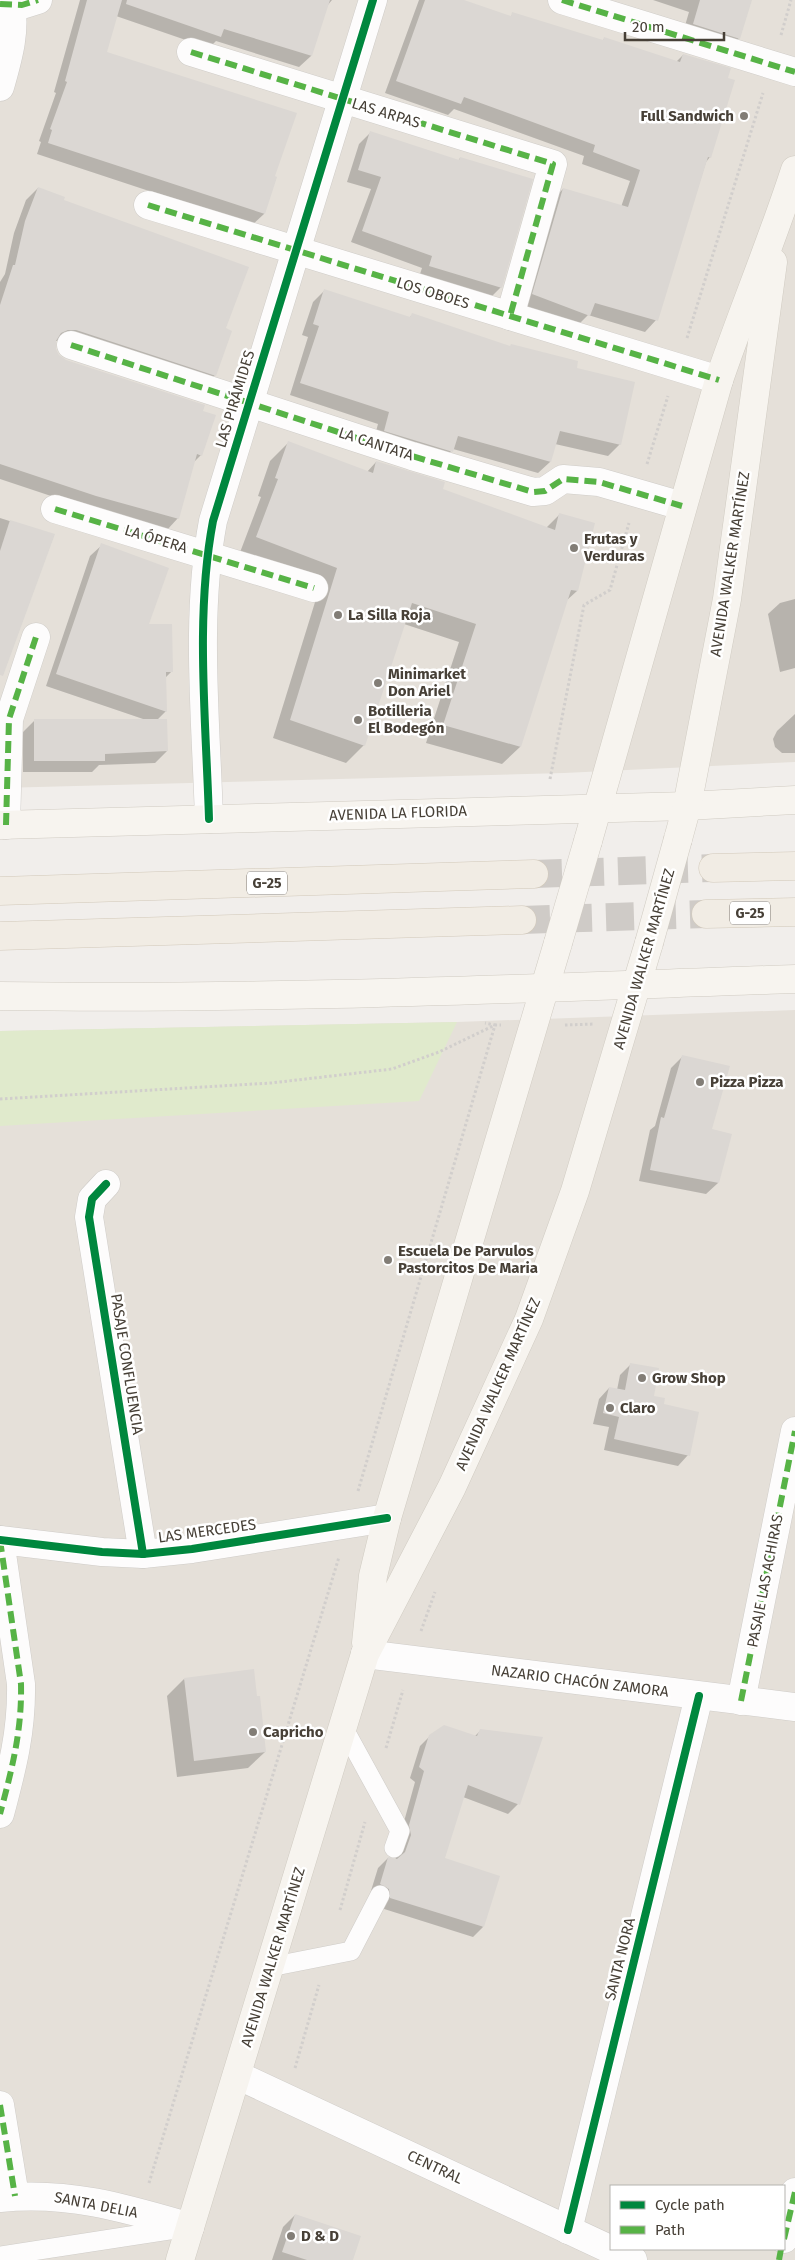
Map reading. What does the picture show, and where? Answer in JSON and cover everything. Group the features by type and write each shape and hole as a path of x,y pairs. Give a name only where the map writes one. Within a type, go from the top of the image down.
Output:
{"main road":[{"name":"AVENIDA WALKER MARTÍNEZ","path":"365,1654 373,1576 387,1518 599,807 682,506 719,380 795,170"},
{"name":"AVENIDA WALKER MARTÍNEZ","path":"180,2260 365,1654 452,1487 529,1318 575,1192 649,944 687,806 727,599 778,221"},
{"name":"AVENIDA LA FLORIDA","path":"3,825 687,806 795,800"},
{"path":"713,868 795,866"},
{"name":"G-25","path":"0,892 534,874"},
{"name":"G-25","path":"706,914 795,912"},
{"path":"0,936 522,920"},
{"path":"0,996 237,997 795,979"}],"street":[{"path":"0,87 11,43 7,3 22,5 38,0"},
{"name":"LAS PIRÁMIDES","path":"209,818 204,633 206,554 222,488 373,0"},
{"path":"562,0 783,68"},
{"name":"LAS ARPAS","path":"192,52 553,164 510,316"},
{"name":"LOS OBOES","path":"148,205 719,380"},
{"name":"LA CANTATA","path":"71,345 412,456 533,492 545,491 563,479 599,482 682,506"},
{"name":"LA ÓPERA","path":"55,509 314,588"},
{"path":"3,825 10,719 36,637"},
{"name":"PASAJE CONFLUENCIA","path":"106,1184 92,1199 89,1217 143,1554"},
{"name":"PASAJE LAS ACHIRAS","path":"742,1700 795,1431"},
{"name":"LAS MERCEDES","path":"0,1540 102,1552 143,1554 192,1549 387,1518"},
{"path":"0,1540 21,1684 22,1704 17,1748 0,1814"},
{"name":"NAZARIO CHACÓN ZAMORA","path":"365,1654 795,1707"},
{"name":"SANTA NORA","path":"580,2243 699,1696"},
{"name":"CENTRAL","path":"237,2075 580,2243 633,2260"},
{"path":"0,2105 7,2197"},
{"path":"785,2235 795,2192"},
{"name":"SANTA DELIA","path":"7,2197 45,2195 75,2198 190,2227"}],"lane":[{"path":"343,1727 400,1831 394,1848"},
{"path":"270,1967 350,1951 380,1895"},
{"path":"0,2256 190,2227"}],"path":[{"path":"561,808 548,777 584,605 610,590 638,493 678,368 783,68 791,0"},
{"path":"476,1021 495,1025 532,1027 626,1022"},
{"path":"0,1099 271,1083 392,1070 438,1052 495,1025"},
{"path":"140,2213 349,1524 495,1025"},
{"path":"287,2098 411,1660 435,1591"}],"shaded area":[{"path":"0,0 795,0 795,762 564,773 0,788"},
{"path":"795,1010 795,2260 0,2260 0,1031 457,1022"}],"green space":[{"path":"457,1022 419,1101 0,1126 0,1031"}],"building":[{"path":"87,0 122,0 107,52 297,113 275,176 277,177 265,214 48,143 52,130 50,129 67,82 65,81"},
{"path":"127,0 330,0 312,56 224,29 221,37 126,4"},
{"path":"425,0 464,0 511,16 512,12 603,40 604,37 680,62 683,54 731,68 728,78 735,80 711,158 708,157 658,321 595,303 590,316 532,294 563,188 628,207 640,170 593,152 595,145 464,97 461,104 396,81"},
{"path":"700,0 752,0 740,39 693,24"},
{"path":"370,131 459,160 460,157 533,179 502,288 429,266 432,256 362,231 381,177 358,170"},
{"path":"38,187 65,197 64,200 249,267 226,328 232,331 216,376 76,330 68,330 61,333 56,341 56,349 59,355 66,360 205,405 203,411 216,415 202,456 197,454 179,519 96,496 0,464 0,305 13,265 15,265 25,221"},
{"path":"324,289 410,317 412,313 510,346 511,344 578,361 577,368 635,382 621,445 560,431 551,462 458,436 453,452 384,431 389,412 300,383 319,326 313,324"},
{"path":"288,441 373,473 376,461 445,482 443,489 555,530 559,513 595,523 578,591 571,590 521,747 443,725 476,624 412,603 365,746 290,720 337,568 256,537 278,479 275,478"},
{"path":"10,520 55,534 3,676 0,675 0,551"},
{"path":"101,543 169,568 149,624 172,624 173,672 166,672 167,712 56,674"},
{"path":"34,719 167,719 168,751 105,754 105,761 34,761"},
{"path":"682,1055 730,1066 712,1129 732,1134 719,1183 650,1170 661,1117 664,1118"},
{"path":"630,1363 659,1368 654,1396 665,1398 664,1404 699,1412 690,1456 614,1439 619,1417 603,1413 609,1387 625,1390"},
{"path":"254,1669 257,1696 260,1696 266,1752 194,1761 184,1678"},
{"path":"444,1725 477,1736 480,1729 543,1737 520,1805 468,1785 445,1858 500,1876 484,1927 390,1898 389,1889 380,1884 388,1857 397,1859 405,1852 411,1835 409,1825 424,1771 419,1767 429,1735"},
{"path":"295,2214 361,2236 353,2260 307,2260 282,2252"}],"tunnel":[{"path":"534,874 713,868"},
{"path":"522,920 706,914"}],"marked path":[{"path":"0,4 22,5 38,0"},
{"path":"562,0 795,72"},
{"path":"191,52 553,164 510,316"},
{"path":"148,205 719,380"},
{"path":"71,345 412,456 533,492 545,491 563,479 599,482 682,506"},
{"path":"55,509 314,588"},
{"path":"6,825 9,719 36,637"},
{"path":"741,1701 795,1431"},
{"path":"0,1540 21,1684 18,1734 0,1814"},
{"path":"0,2105 15,2196"},
{"path":"785,2235 795,2192"},
{"path":"779,2260 781,2250"}],"cycle path":[{"path":"209,819 203,631 204,594 213,521 373,0"},
{"path":"106,1184 92,1199 89,1217 143,1554"},
{"path":"0,1540 102,1552 143,1554 192,1549 387,1518"},
{"path":"568,2230 699,1696"}],"place":[{"name":"Full Sandwich","path":"744,116"},
{"name":"Frutas y Verduras","path":"574,548"},
{"name":"La Silla Roja","path":"338,615"},
{"name":"Minimarket Don Ariel","path":"378,683"},
{"name":"Botilleria El Bodegón","path":"358,720"},
{"name":"Pizza Pizza","path":"700,1082"},
{"name":"Escuela De Parvulos Pastorcitos De Maria","path":"388,1260"},
{"name":"Grow Shop","path":"642,1378"},
{"name":"Claro","path":"610,1408"},
{"name":"Capricho","path":"253,1732"},
{"name":"D & D","path":"291,2236"}]}
